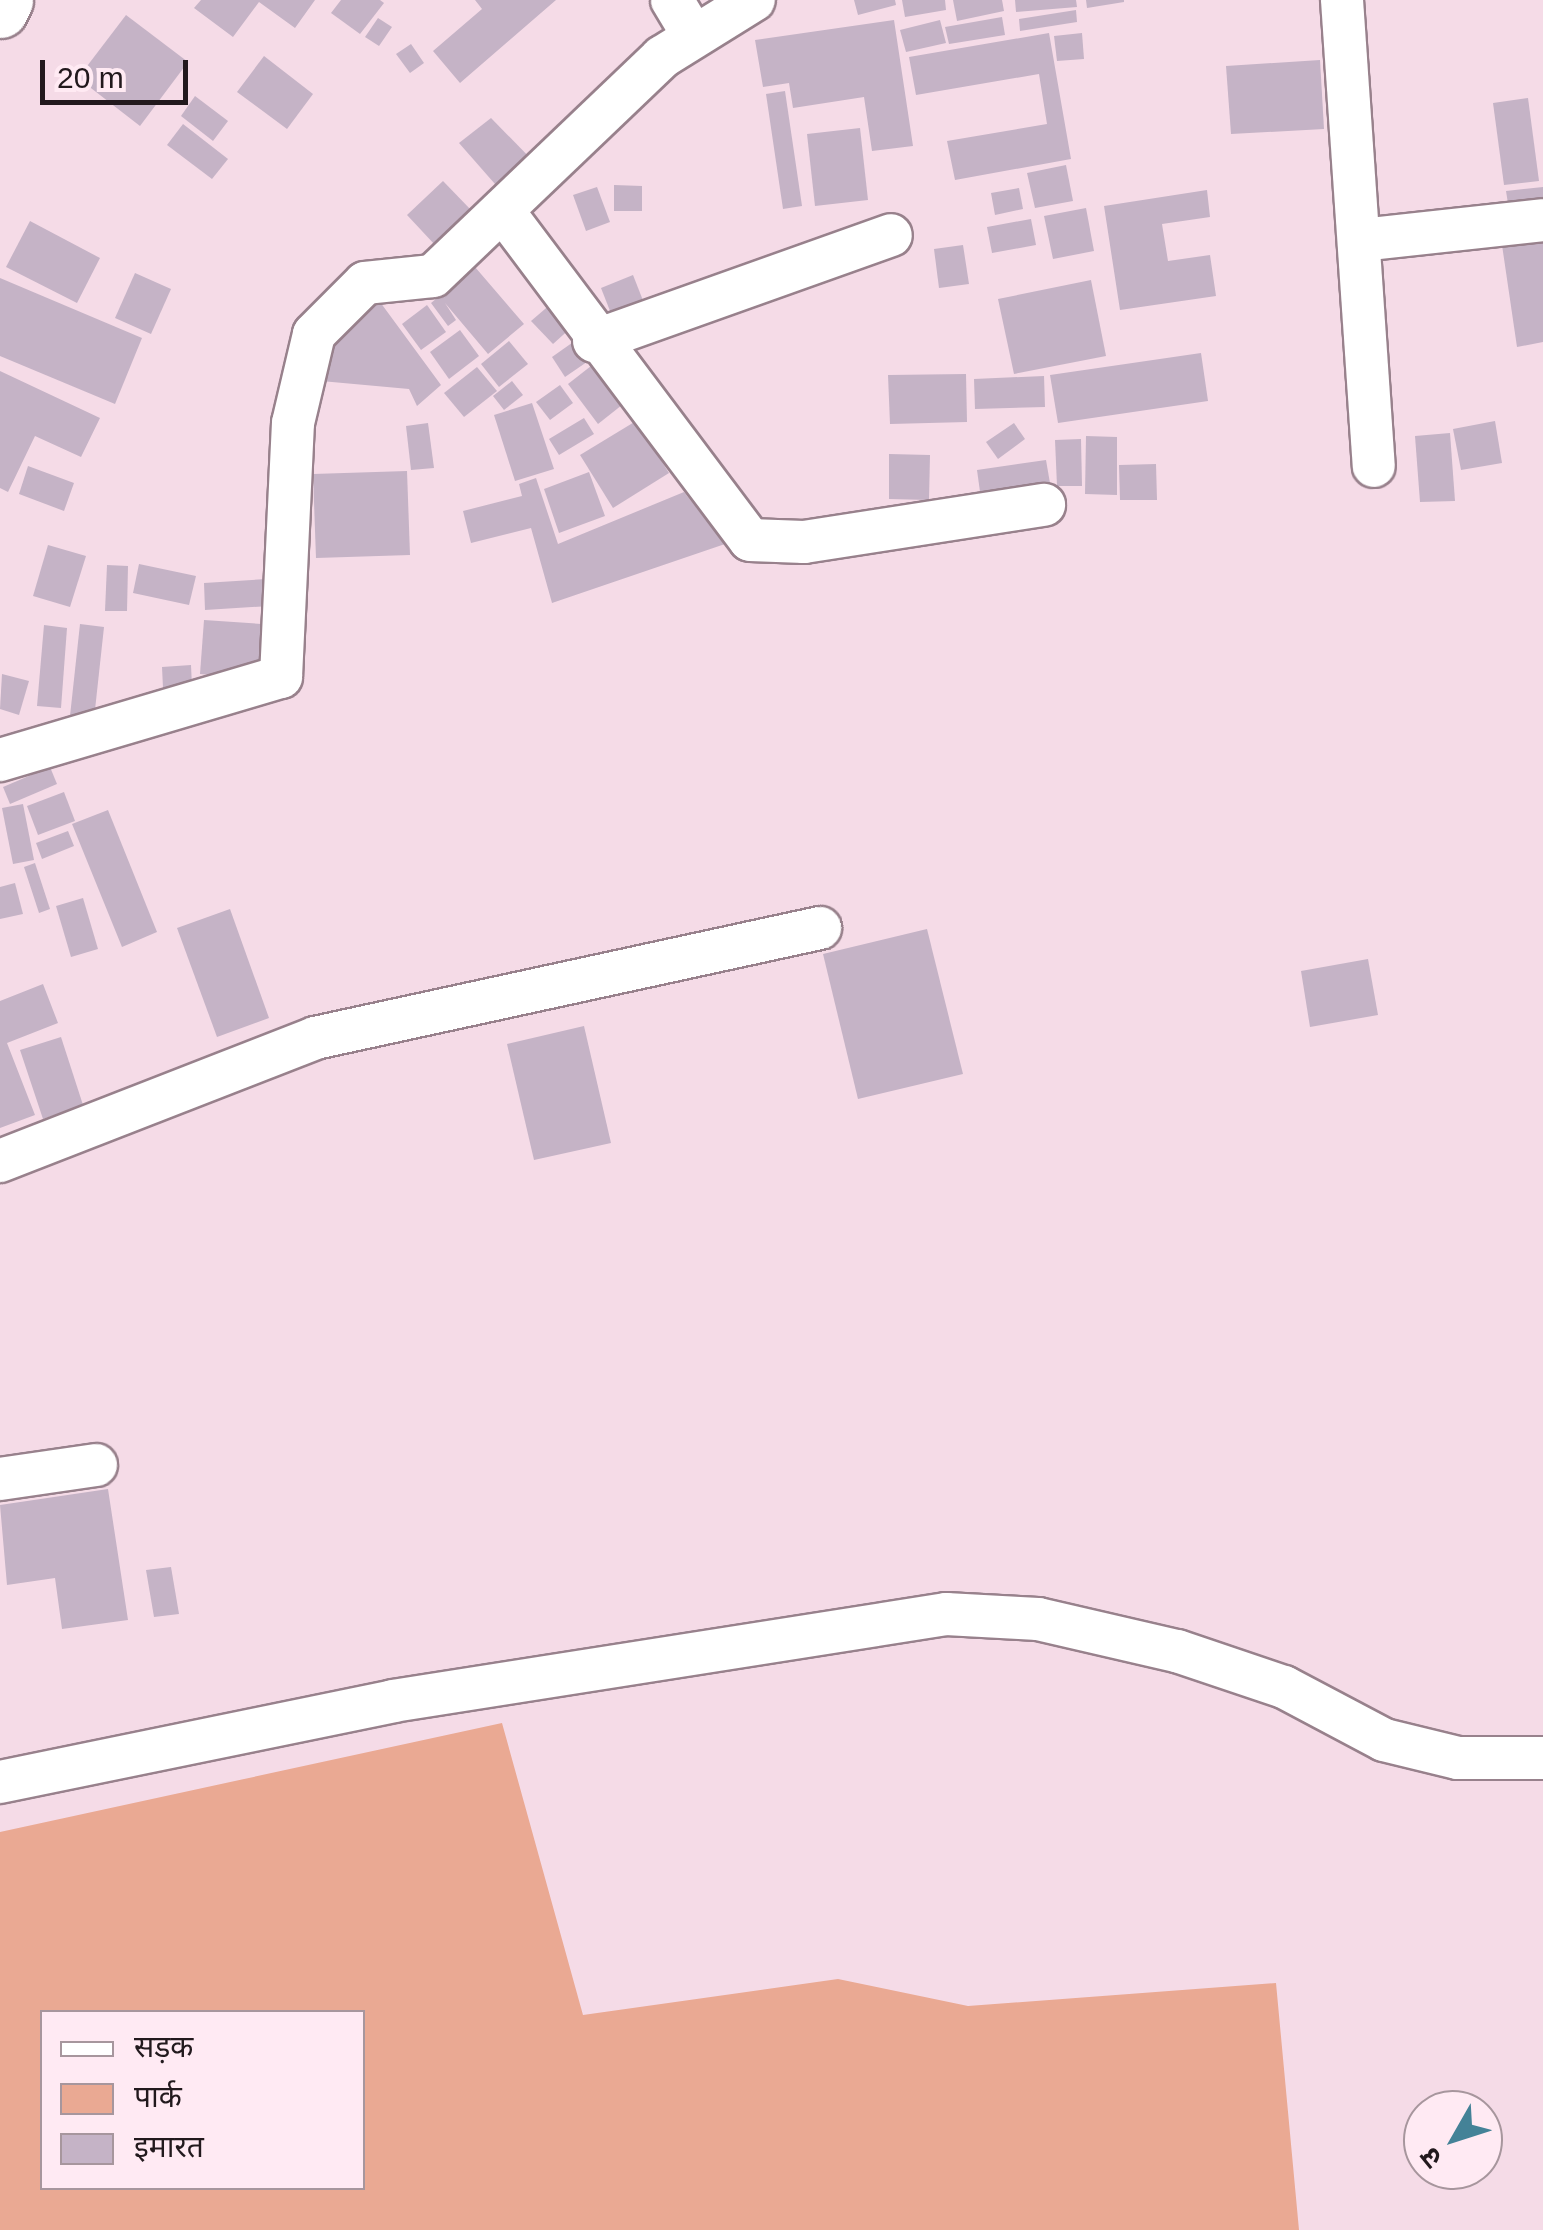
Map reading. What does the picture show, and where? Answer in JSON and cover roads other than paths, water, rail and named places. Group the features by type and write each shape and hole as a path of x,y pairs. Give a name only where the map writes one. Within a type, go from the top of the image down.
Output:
{"main road":[{"path":"0,10 5,0"}],"street":[{"path":"0,760 282,677 292,422 314,334 349,292 379,279 433,276 503,211 682,17 754,0"},
{"path":"1342,0 1374,466"},
{"path":"503,211 594,341 750,540 804,542 1044,505"},
{"path":"1360,240 1543,220"},
{"path":"594,341 891,235"},
{"path":"0,1161 314,1038 820,928"},
{"path":"0,1479 96,1465"},
{"path":"0,1782 392,1701 946,1614 1038,1619 1177,1651 1284,1688 1384,1740 1458,1758 1543,1758"}]}
